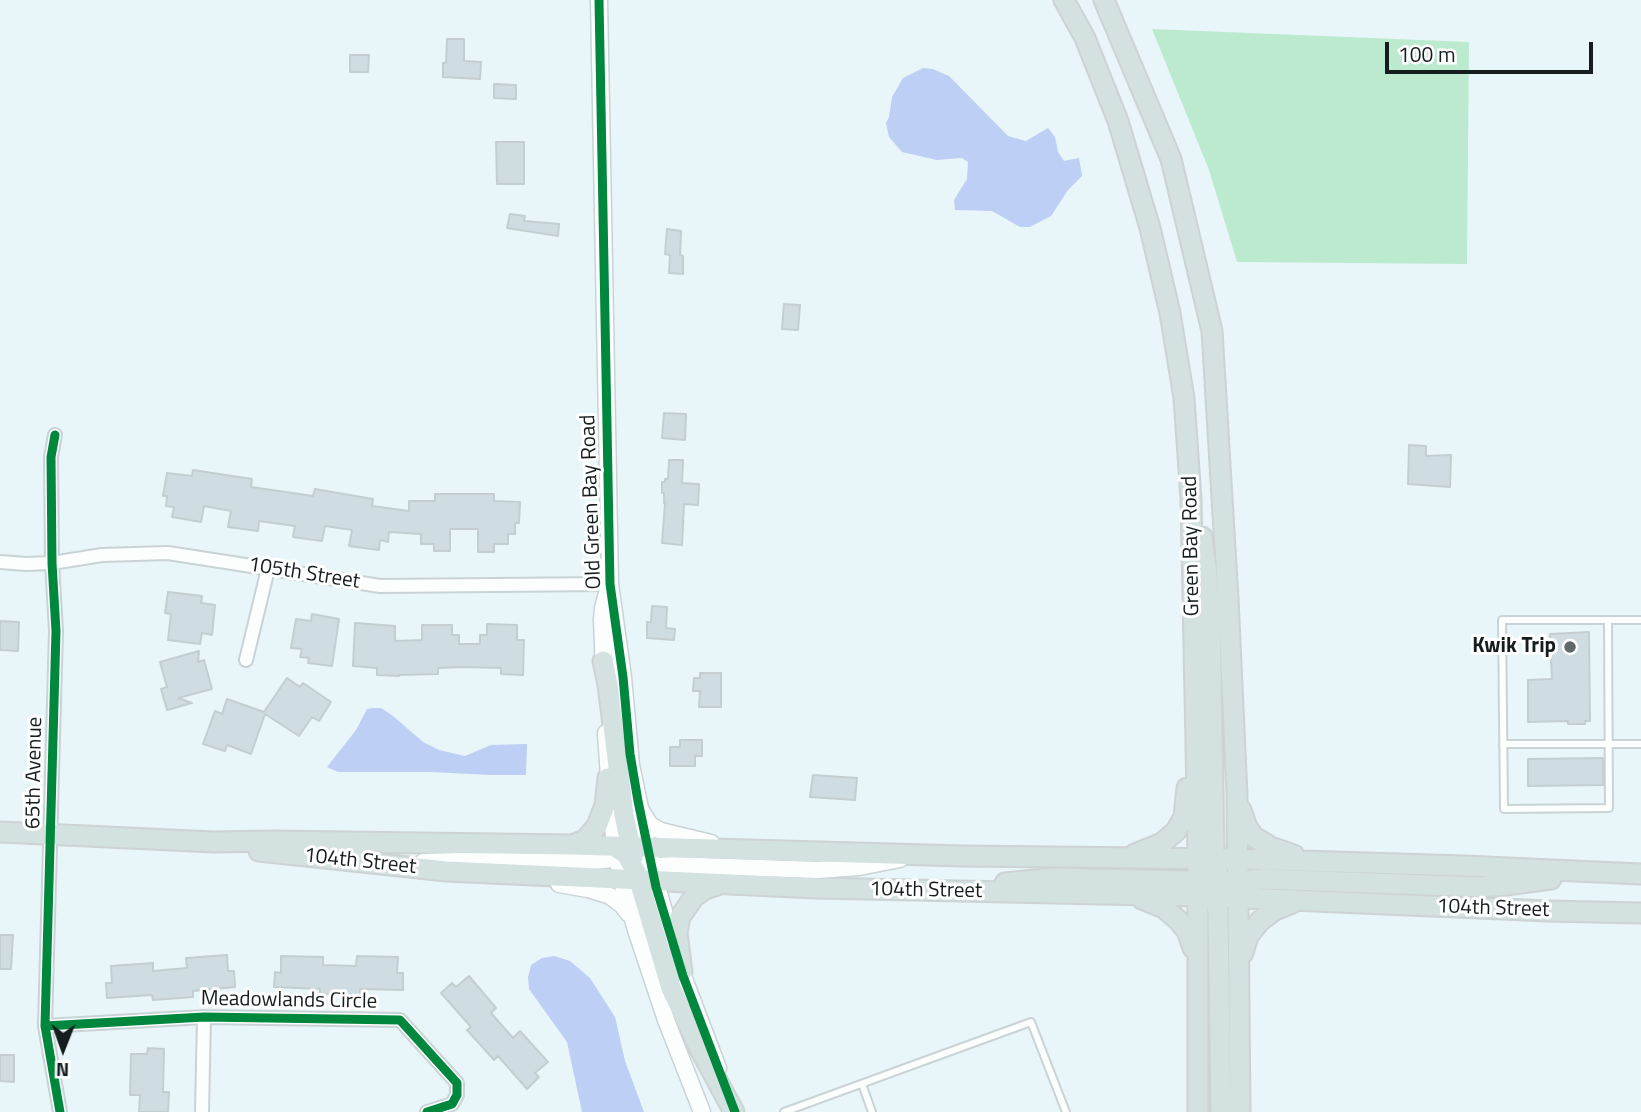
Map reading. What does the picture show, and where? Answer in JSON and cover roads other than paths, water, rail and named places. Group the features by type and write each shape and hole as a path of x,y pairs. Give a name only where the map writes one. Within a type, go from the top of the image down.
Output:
{"main road":[{"name":"Green Bay Road","path":"1064,0 1085,38 1118,121 1150,228 1170,313 1182,386 1190,478 1196,744 1215,881 1239,971 1240,1112"},
{"name":"Green Bay Road","path":"1104,0 1171,159 1212,331 1228,585 1238,859 1215,881 1197,960 1198,1112"},
{"path":"1190,478 1205,555 1209,593 1222,1112"},
{"path":"603,661 624,815 634,863 671,988 734,1112"},
{"path":"1125,858 1162,843 1181,825 1191,752 1196,744"},
{"path":"572,845 585,840 597,827 605,806 608,778"},
{"path":"1237,795 1243,818 1254,837 1270,847 1313,862"},
{"name":"104th Street","path":"0,832 214,842 572,845 634,863 725,883 867,890 1131,895 1215,881"},
{"name":"104th Street","path":"214,842 275,854 446,871 498,873 634,863 733,850 1125,858 1296,901 1641,913"},
{"name":"104th Street","path":"1238,859 1641,874"},
{"path":"944,891 1055,878 1180,881 1264,879 1488,887 1594,872"},
{"path":"682,972 677,933 682,912 699,892 725,883"},
{"path":"1131,895 1160,906 1180,921 1189,935 1197,960"},
{"path":"1239,971 1246,941 1254,926 1269,913 1296,901"}],"street":[{"name":"Old Green Bay Road","path":"599,0 610,584 631,765 639,806 633,921 669,1027 702,1112"},
{"name":"65th Avenue","path":"55,435 51,457 56,631 45,1026 60,1112"},
{"name":"105th Street","path":"0,562 52,563 102,555 168,553 380,586 610,584"},
{"path":"246,660 268,569"},
{"name":"Old Green Bay Road","path":"610,584 603,607 608,778 634,863 682,972 734,1112"},
{"path":"639,806 648,822 661,831 733,850"},
{"path":"387,864 461,860 818,870 867,866 919,855"},
{"path":"498,873 597,891 619,902 633,921"},
{"path":"202,1112 204,1017"},
{"name":"Meadowlands Circle","path":"45,1026 204,1017 400,1020 457,1083 457,1095 452,1104 427,1112"}],"lane":[{"path":"1608,621 1609,808 1504,809 1502,620 1641,620"},
{"path":"1503,744 1641,744"},
{"path":"784,1112 1031,1022 1066,1112"},
{"path":"862,1084 872,1112"}],"water":[{"path":"923,68 949,76 1008,136 1026,141 1048,128 1055,137 1058,152 1064,161 1079,158 1082,176 1068,190 1051,216 1030,227 1020,227 992,211 955,210 954,200 967,179 968,162 962,158 937,160 902,152 889,137 886,123 892,97 903,78"},
{"path":"381,708 423,742 439,750 465,756 491,745 527,744 526,775 338,772 327,767 356,730 367,709"},
{"path":"554,956 570,961 590,978 615,1017 625,1061 644,1112 582,1112 567,1042 529,989 531,965 542,958"}],"place":[{"name":"Kwik Trip","path":"1570,647"}]}
